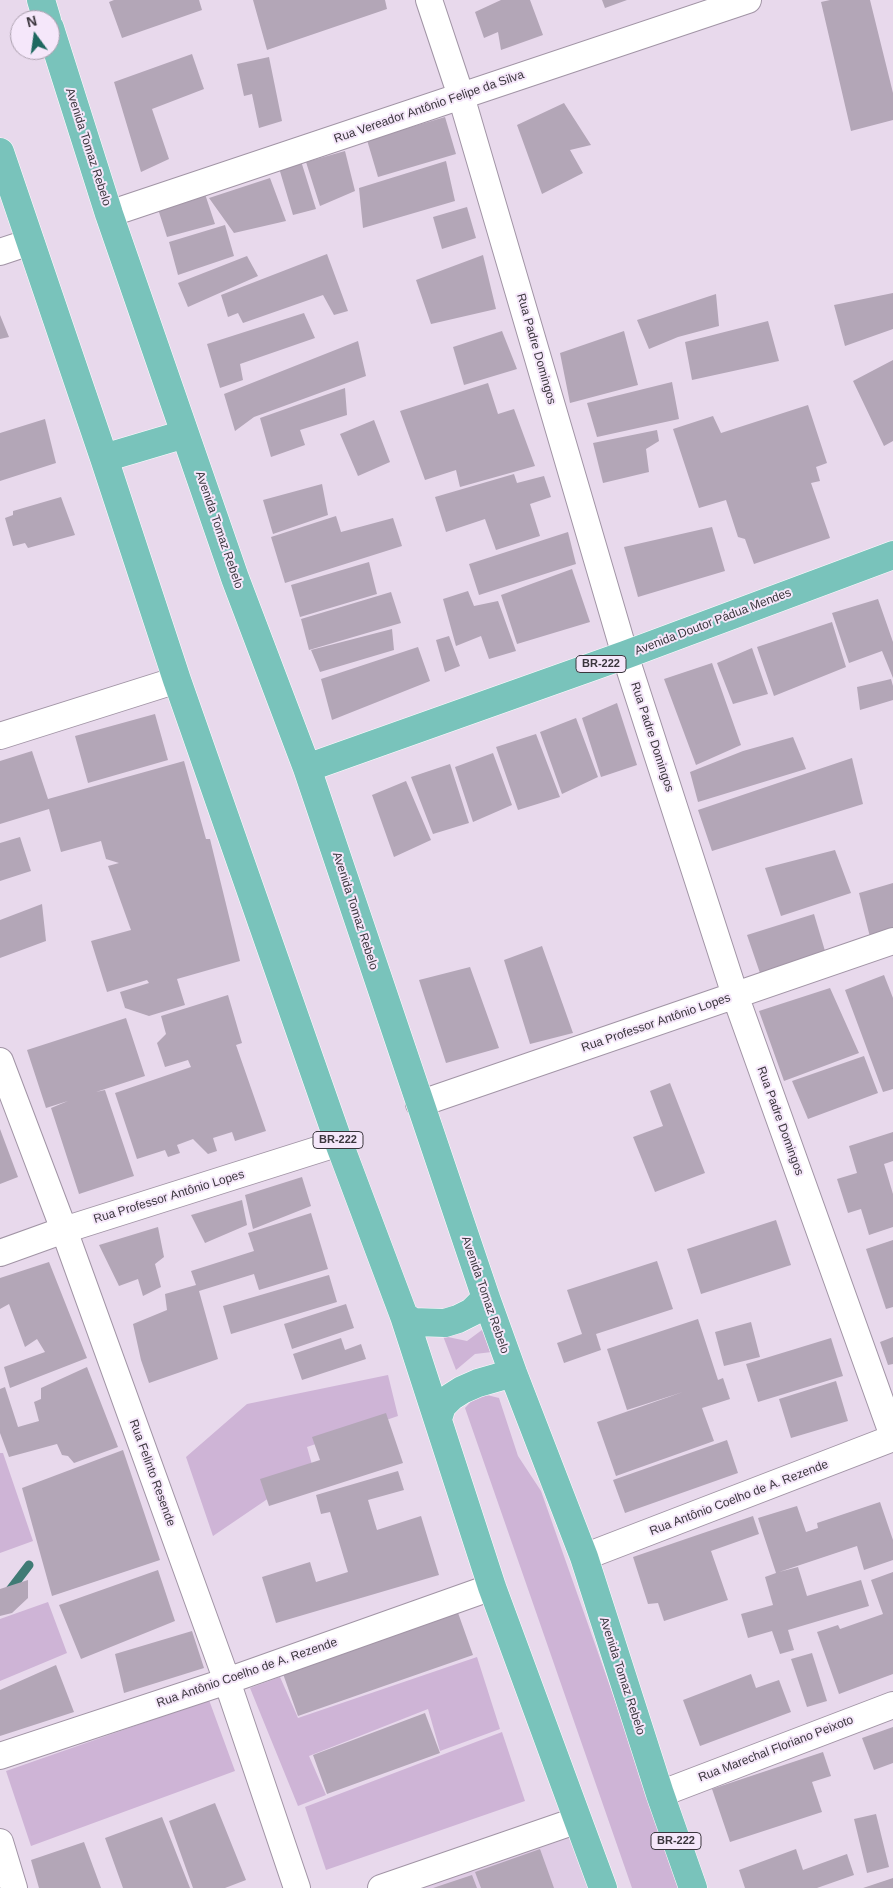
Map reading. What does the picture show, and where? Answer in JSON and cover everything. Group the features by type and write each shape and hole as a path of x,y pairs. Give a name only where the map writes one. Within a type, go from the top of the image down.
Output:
{"main road":[{"name":"Avenida Tomaz Rebelo","path":"60,60 109,214 235,578 307,768 486,1298 584,1557 660,1794"},
{"path":"0,152 104,458 185,434"},
{"name":"BR-222","path":"104,458 177,680 339,1143 404,1316 492,1587 603,1888"},
{"name":"Avenida Doutor Pádua Mendes","path":"307,768 626,655 893,555"},
{"path":"404,1316 413,1322 445,1323 472,1312 486,1298"},
{"path":"438,1419 442,1406 450,1397 478,1383 513,1373"},
{"name":"BR-222","path":"660,1794 693,1888"}],"street":[{"name":"Rua Padre Domingos","path":"429,0 461,96 626,655 735,995 893,1437"},
{"name":"Rua Vereador Antônio Felipe da Silva","path":"109,214 748,0"},
{"path":"0,252 30,242"},
{"path":"0,736 177,680"},
{"name":"Rua Professor Antônio Lopes","path":"419,1104 893,940"},
{"name":"Rua Felinto Resende","path":"0,1061 64,1230 227,1681 297,1888"},
{"name":"Rua Professor Antônio Lopes","path":"0,1253 64,1230 339,1143"},
{"name":"Rua Antônio Coelho de A. Rezende","path":"584,1557 893,1437"},
{"name":"Rua Antônio Coelho de A. Rezende","path":"0,1756 227,1681 492,1587"},
{"name":"Rua Marechal Floriano Peixoto","path":"660,1794 893,1705"},
{"path":"381,1888 578,1820"},
{"path":"0,1842 14,1888"}],"shaded area":[{"path":"490,1324 500,1351 475,1354 456,1370 443,1336 467,1341"},
{"path":"388,1375 398,1416 307,1447 313,1468 213,1536 186,1457 247,1404"},
{"path":"479,1393 499,1398 518,1456 541,1491 681,1888 632,1888 465,1408"},
{"path":"0,1453 3,1453 33,1541 0,1553"},
{"path":"48,1602 67,1653 0,1681 0,1619"},
{"path":"477,1657 500,1729 440,1751 428,1709 309,1756 326,1795 298,1806 250,1688 280,1677 298,1718"},
{"path":"209,1700 235,1771 31,1846 6,1771"},
{"path":"502,1732 525,1801 326,1870 305,1807"},
{"path":"572,1837 590,1888 418,1888"}],"building":[{"path":"114,0 199,0 202,10 122,38 109,2"},
{"path":"253,0 385,0 387,9 267,50"},
{"path":"501,0 530,0 543,35 501,50 498,32 484,38 475,12"},
{"path":"602,0 627,0 605,8"},
{"path":"830,0 870,0 893,93 893,120 851,131 821,2"},
{"path":"192,54 204,89 152,109 169,159 141,172 114,82"},
{"path":"269,57 282,121 259,128 252,94 244,96 237,64"},
{"path":"564,103 591,145 570,150 583,173 542,194 517,125"},
{"path":"445,117 456,154 378,177 367,140"},
{"path":"345,151 355,191 320,206 306,162"},
{"path":"301,161 316,209 293,215 279,168"},
{"path":"446,161 455,201 363,228 359,188"},
{"path":"270,178 286,221 234,233 209,198"},
{"path":"205,194 215,224 167,237 158,209"},
{"path":"467,207 476,238 442,249 433,217"},
{"path":"225,225 234,256 178,275 169,242"},
{"path":"327,254 348,311 334,315 323,295 243,323 238,313 228,317 221,295"},
{"path":"483,255 496,309 431,324 416,280"},
{"path":"247,256 258,276 188,307 178,283"},
{"path":"893,293 893,329 845,346 834,305"},
{"path":"716,294 719,326 678,337 649,349 637,320"},
{"path":"304,313 315,338 240,364 243,380 220,388 207,344"},
{"path":"0,315 9,337 0,339"},
{"path":"768,321 779,361 692,380 685,342"},
{"path":"502,331 517,369 464,385 453,347"},
{"path":"624,331 638,385 570,403 560,353"},
{"path":"358,341 366,376 254,417 235,431 224,394"},
{"path":"893,360 893,441 884,446 853,381"},
{"path":"672,382 679,419 597,437 587,403"},
{"path":"488,383 498,414 514,409 535,466 460,487 456,470 425,480 400,411"},
{"path":"345,388 347,415 300,430 305,445 271,457 260,418"},
{"path":"808,405 827,463 816,467 820,481 811,483 830,538 754,564 745,539 738,537 726,500 699,508 673,429 713,416 721,433"},
{"path":"45,419 56,463 0,481 0,433"},
{"path":"374,420 390,462 358,476 340,434"},
{"path":"657,430 659,441 646,449 649,472 603,483 593,443"},
{"path":"514,474 517,483 544,476 551,497 530,504 540,536 496,550 485,519 446,532 435,497"},
{"path":"322,484 328,515 273,534 263,500"},
{"path":"61,497 75,535 28,548 25,543 13,546 5,518 13,515 13,511"},
{"path":"336,516 341,532 393,518 402,546 285,583 271,537"},
{"path":"712,527 725,571 638,597 624,547"},
{"path":"568,532 576,564 479,595 469,564"},
{"path":"369,562 377,594 300,617 291,585"},
{"path":"572,569 590,622 517,644 501,595"},
{"path":"468,591 474,606 498,601 516,651 489,659 481,636 456,646 443,599"},
{"path":"391,592 401,623 309,650 301,619"},
{"path":"878,599 893,642 893,678 882,651 849,663 832,613"},
{"path":"832,622 846,667 774,696 757,647"},
{"path":"392,629 394,650 320,672 311,650"},
{"path":"449,636 460,666 445,672 436,640"},
{"path":"418,647 430,681 332,720 321,679"},
{"path":"752,648 768,694 733,704 717,663"},
{"path":"712,663 741,745 696,765 664,679"},
{"path":"891,679 893,700 860,710 857,687"},
{"path":"617,703 637,765 601,777 582,718"},
{"path":"155,714 168,760 88,783 75,736"},
{"path":"576,718 598,777 562,794 540,732"},
{"path":"536,734 560,797 518,810 496,747"},
{"path":"793,737 806,769 698,802 690,772 743,751"},
{"path":"32,751 48,799 184,761 206,839 210,839 240,961 177,979 185,1005 149,1016 125,1008 120,992 149,983 147,980 107,992 91,941 131,930 108,866 119,863 106,859 101,841 61,852 49,809 0,824 0,761"},
{"path":"493,753 512,805 473,822 455,767"},
{"path":"852,758 863,804 712,851 698,810"},
{"path":"450,764 469,823 433,834 411,777"},
{"path":"406,781 431,840 394,857 372,795"},
{"path":"20,837 31,871 0,881 0,843"},
{"path":"835,850 851,893 781,916 765,868"},
{"path":"893,883 893,929 870,937 859,893"},
{"path":"42,904 46,941 0,958 0,920"},
{"path":"814,914 825,951 761,976 747,935"},
{"path":"542,946 573,1033 530,1044 504,960"},
{"path":"470,967 499,1048 446,1063 419,980"},
{"path":"884,975 893,998 893,1089 883,1092 845,990"},
{"path":"830,988 859,1053 784,1081 759,1011"},
{"path":"228,995 242,1043 236,1045 266,1131 235,1141 232,1132 213,1138 217,1151 208,1154 193,1139 177,1145 180,1153 168,1157 165,1150 137,1159 115,1093 191,1067 188,1060 165,1067 157,1043 166,1034 161,1016"},
{"path":"126,1018 145,1076 96,1092 105,1090 134,1176 79,1194 51,1108 68,1101 46,1108 27,1050"},
{"path":"864,1056 878,1093 808,1119 792,1081"},
{"path":"670,1083 705,1173 655,1192 633,1137 663,1126 650,1091"},
{"path":"0,1129 18,1177 0,1184"},
{"path":"893,1132 893,1161 884,1164 893,1194 893,1227 869,1235 861,1209 848,1213 837,1179 857,1173 849,1146"},
{"path":"302,1177 311,1206 253,1229 245,1195"},
{"path":"242,1200 247,1225 205,1243 191,1215"},
{"path":"311,1213 328,1269 259,1290 254,1274 199,1291 218,1359 149,1383 141,1360 133,1324 167,1310 165,1294 196,1285 191,1271 254,1251 248,1233"},
{"path":"776,1220 791,1265 701,1294 687,1249"},
{"path":"158,1227 164,1257 155,1264 161,1287 143,1296 138,1279 119,1286 99,1245"},
{"path":"893,1240 893,1307 886,1309 866,1249"},
{"path":"657,1261 673,1309 596,1334 601,1350 564,1363 557,1343 582,1334 567,1290"},
{"path":"49,1262 87,1358 10,1388 4,1367 45,1352 37,1339 25,1347 9,1304 0,1309 0,1278"},
{"path":"329,1275 337,1302 231,1334 223,1306"},
{"path":"346,1304 354,1328 292,1349 284,1324"},
{"path":"698,1319 718,1380 723,1378 730,1399 702,1408 714,1441 616,1476 597,1422 683,1392 627,1410 607,1349"},
{"path":"751,1322 760,1357 724,1366 715,1332"},
{"path":"893,1337 893,1364 888,1365 880,1342"},
{"path":"341,1338 345,1350 361,1344 366,1359 302,1380 293,1354"},
{"path":"831,1338 843,1376 758,1402 746,1364"},
{"path":"87,1367 118,1447 74,1463 68,1456 62,1455 57,1444 9,1457 0,1433 0,1389 5,1387 18,1427 39,1421 34,1402 41,1399 41,1388"},
{"path":"836,1381 848,1421 791,1438 779,1399"},
{"path":"386,1413 403,1463 269,1506 260,1479 320,1460 312,1437"},
{"path":"727,1440 738,1473 625,1513 613,1480"},
{"path":"123,1450 160,1560 52,1596 22,1488"},
{"path":"398,1471 404,1490 368,1500 377,1530 421,1516 439,1575 276,1623 262,1577 310,1562 316,1582 348,1572 330,1512 321,1514 316,1495"},
{"path":"880,1502 893,1540 893,1560 864,1570 857,1546 779,1572 798,1567 807,1596 861,1580 869,1606 788,1630 794,1650 780,1654 772,1631 748,1638 741,1614 773,1605 765,1577 776,1573 758,1518 797,1506 806,1532 818,1528 817,1523"},
{"path":"753,1516 759,1534 711,1551 728,1600 664,1621 658,1603 648,1604 633,1557"},
{"path":"158,1570 175,1621 81,1659 59,1605"},
{"path":"893,1572 893,1674 839,1694 817,1632 838,1625 840,1629 883,1614 871,1580"},
{"path":"28,1580 28,1598 12,1613 0,1616 0,1589"},
{"path":"457,1610 473,1655 298,1716 282,1671"},
{"path":"192,1631 204,1668 124,1693 115,1654"},
{"path":"812,1653 827,1701 807,1707 791,1659"},
{"path":"56,1665 74,1712 0,1736 0,1690"},
{"path":"751,1674 756,1688 779,1680 791,1712 700,1746 683,1700"},
{"path":"425,1713 440,1753 327,1794 313,1755"},
{"path":"893,1727 893,1763 874,1770 862,1738"},
{"path":"823,1752 831,1776 812,1782 822,1812 730,1842 712,1789"},
{"path":"215,1803 246,1880 225,1888 193,1888 169,1821"},
{"path":"876,1814 889,1867 867,1873 854,1819"},
{"path":"162,1817 190,1888 123,1888 105,1838"},
{"path":"84,1842 101,1888 39,1888 31,1860"},
{"path":"540,1849 554,1888 481,1888 475,1872"},
{"path":"796,1849 803,1870 847,1854 854,1875 817,1888 745,1888 739,1870"},
{"path":"472,1875 477,1888 433,1888"},
{"path":"893,1878 893,1888 863,1888"}],"waterway":[{"path":"0,1603 29,1565"}]}
